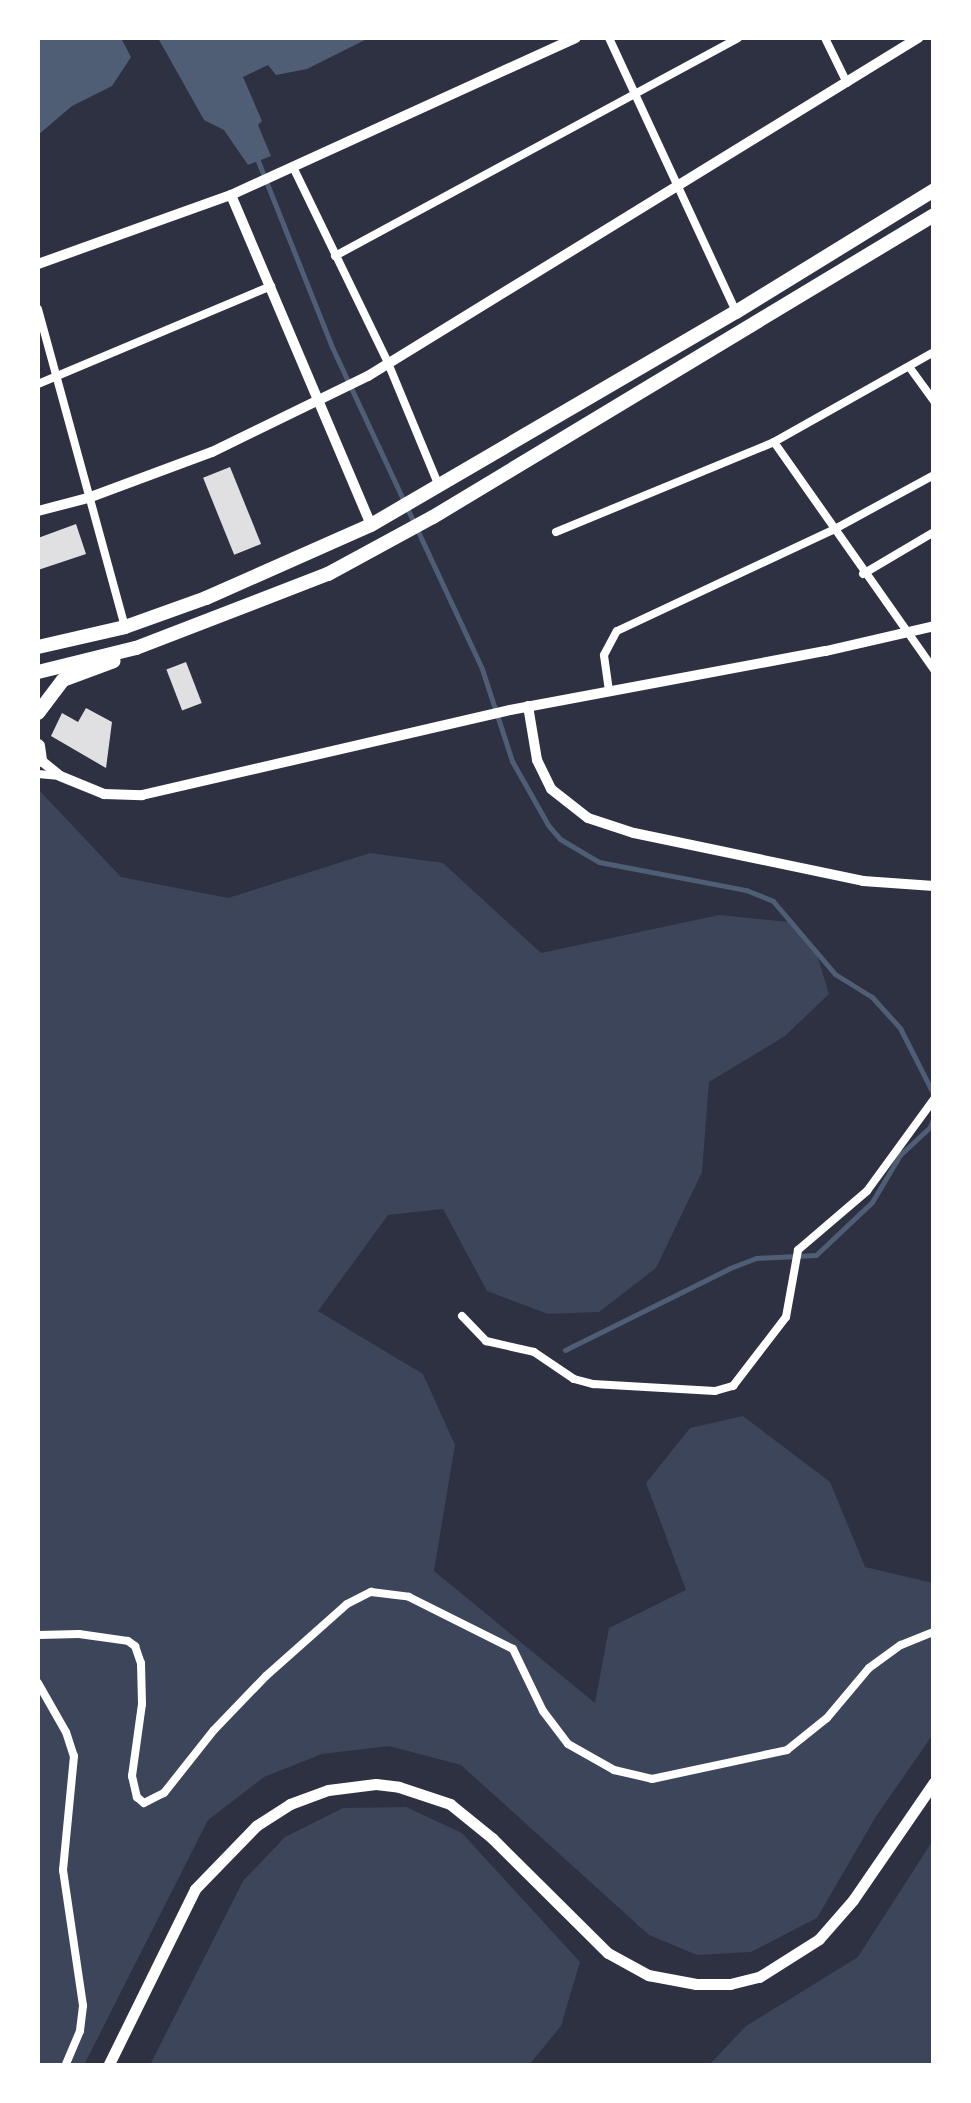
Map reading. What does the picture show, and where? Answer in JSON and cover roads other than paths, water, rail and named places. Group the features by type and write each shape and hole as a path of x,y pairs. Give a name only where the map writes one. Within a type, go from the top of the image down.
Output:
{"highway":[{"path":"38,646 125,627 256,577 371,525 736,312 934,190"},
{"path":"38,672 136,648 246,610 401,536 934,215"},
{"path":"38,713 63,680 109,664 136,648"}],"main road":[{"path":"108,2066 196,1888 256,1826 290,1804 317,1794 376,1784 422,1792 450,1804 492,1838 608,1953 648,1976 713,1984 759,1976 819,1939 853,1900 934,1782"}],"street":[{"path":"38,264 231,195 576,38"},
{"path":"609,38 680,183 736,312"},
{"path":"335,256 738,38"},
{"path":"826,38 848,84"},
{"path":"38,511 88,498 212,452 368,376 918,38"},
{"path":"293,167 388,363 439,486"},
{"path":"231,195 371,525"},
{"path":"38,384 271,286"},
{"path":"38,308 125,627"},
{"path":"556,532 774,442 934,352"},
{"path":"910,368 934,401"},
{"path":"774,442 905,634 934,670"},
{"path":"608,691 604,656 617,632 834,530 934,475"},
{"path":"863,574 934,532"},
{"path":"38,759 60,776 104,794 142,795 478,716 934,626"},
{"path":"528,706 537,760 551,789 588,818 634,834 863,881 934,886"},
{"path":"462,1316 486,1341 534,1352 574,1379 593,1384 716,1392 733,1386 786,1317 798,1250 867,1191 934,1100"},
{"path":"38,1635 79,1634 128,1641 134,1646 141,1664 142,1704 132,1776 137,1798 144,1803 164,1793 224,1718 266,1676 336,1613 370,1592 409,1596 513,1649 527,1670 543,1711 568,1744 614,1770 652,1778 787,1750 827,1718 869,1668 900,1645 934,1632"},
{"path":"38,1683 66,1732 74,1756 63,1870 84,2006 80,2031 65,2066"}],"waterway":[{"path":"258,161 332,347 482,669 512,761 548,825 560,839 599,862 746,890 773,901 835,974 872,997 900,1028 934,1095"},
{"path":"565,1350 756,1258 816,1255 872,1202 900,1155 930,1127 934,1116"}]}
